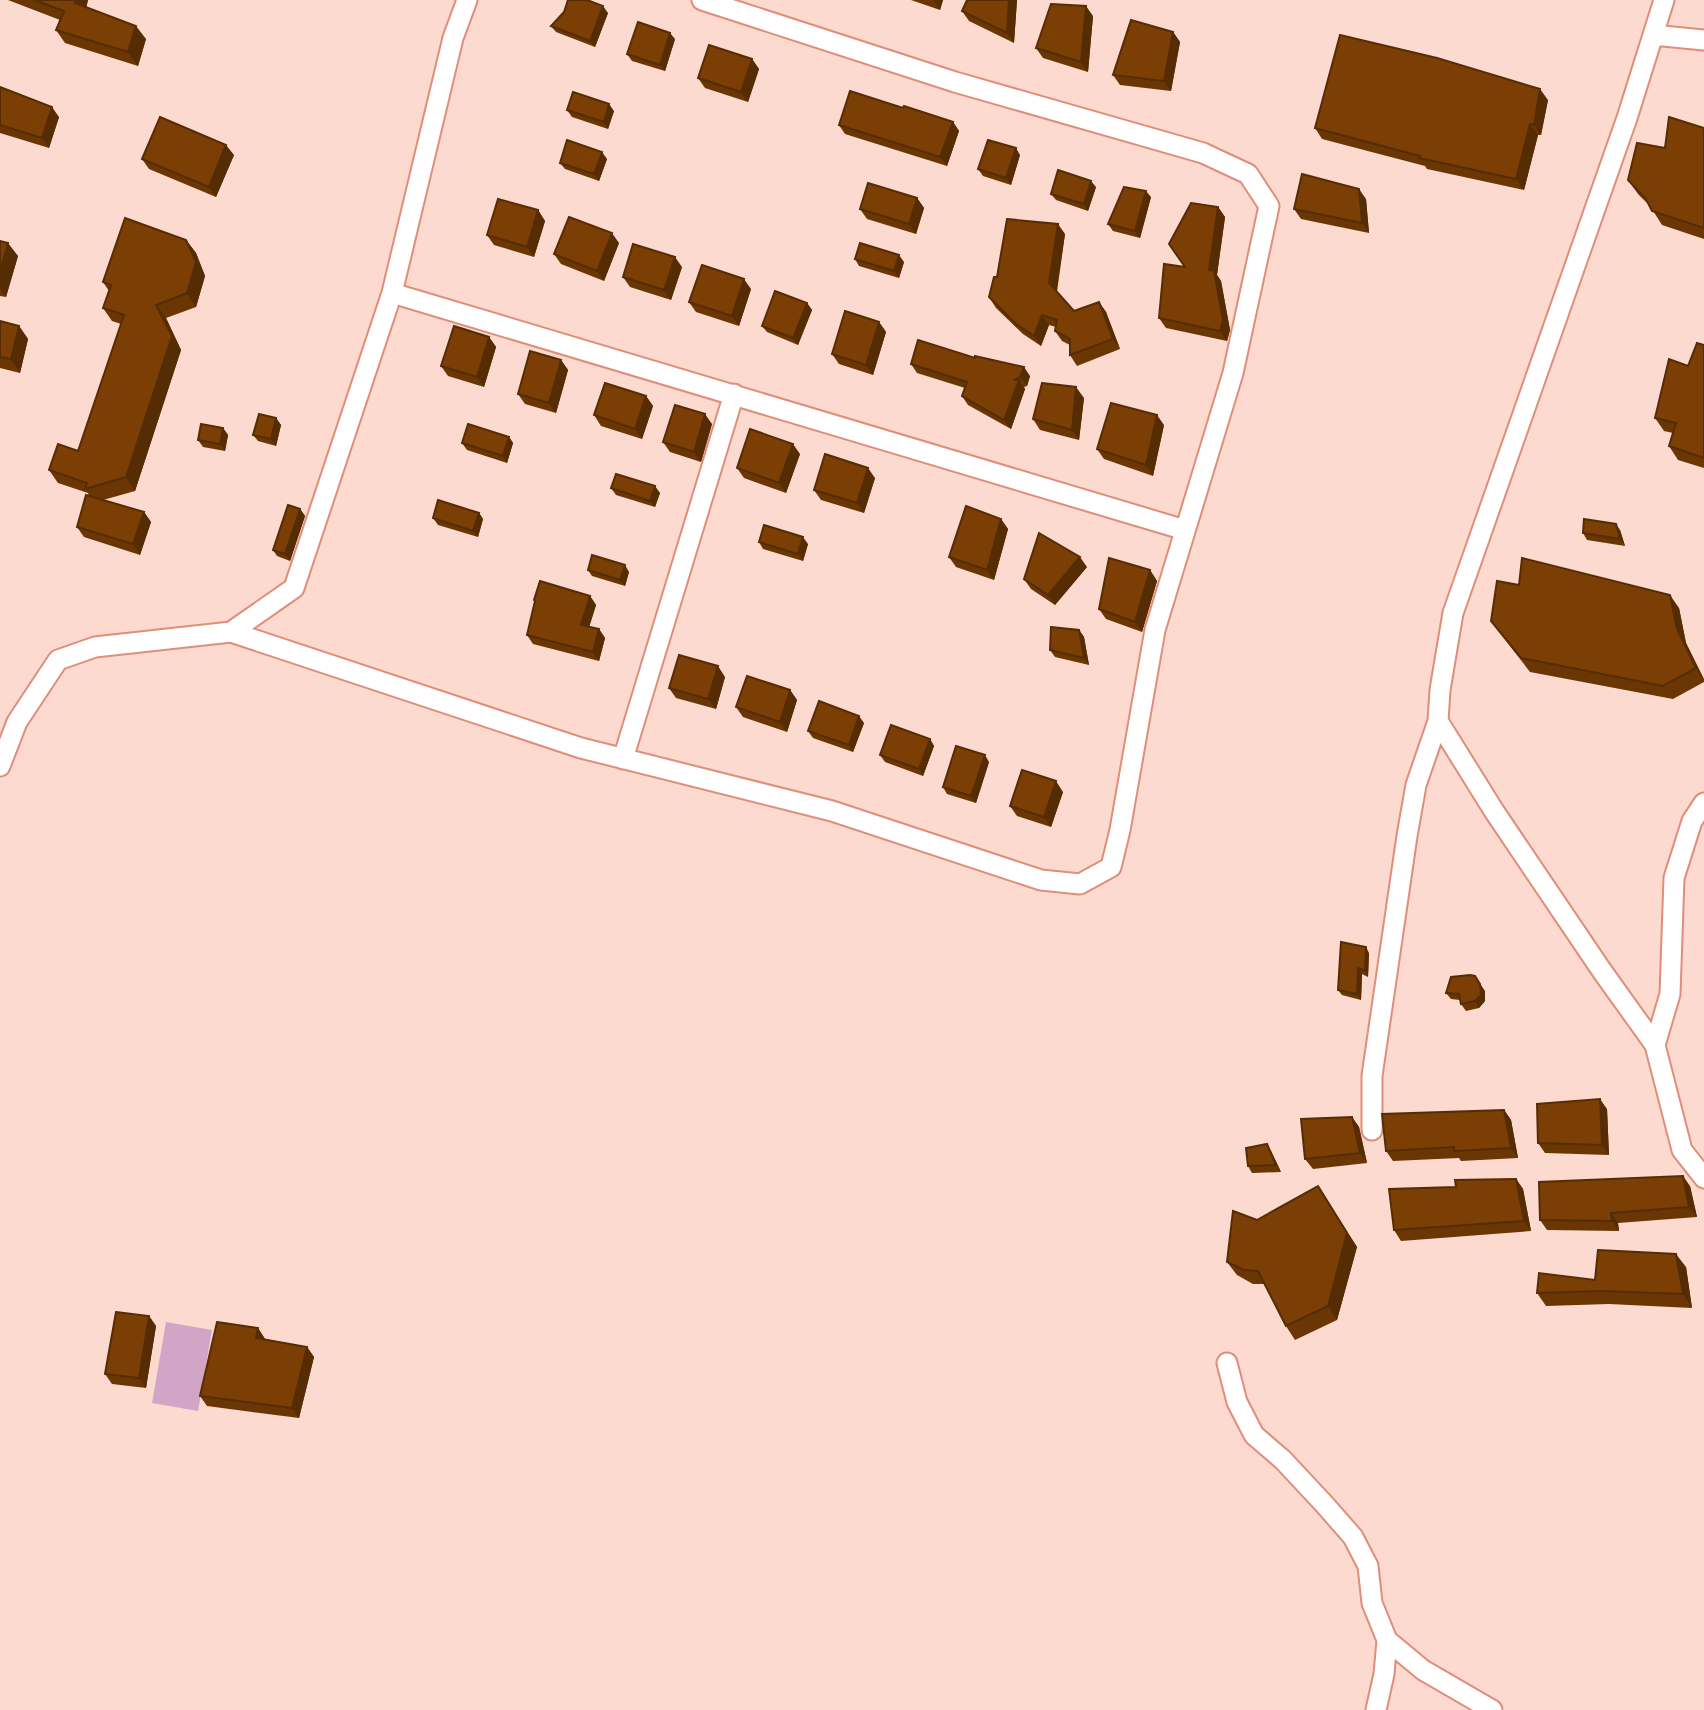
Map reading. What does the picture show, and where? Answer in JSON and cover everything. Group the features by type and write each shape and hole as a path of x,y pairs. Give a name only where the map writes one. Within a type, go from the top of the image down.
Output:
{"street":[{"path":"231,632 294,588 392,293 453,38 467,0"},
{"path":"0,766 17,722 58,660 96,647 231,632 581,748 832,811 1041,880 1080,884 1111,867 1156,630 1233,373 1269,206 1248,174 1203,153 956,82 702,0"},
{"path":"1372,1130 1372,1076 1407,836 1416,785 1438,722 1440,690 1453,613 1627,118 1664,0"},
{"path":"1653,35 1704,40"},
{"path":"392,293 1185,530"},
{"path":"623,759 734,394"},
{"path":"1438,722 1494,811 1655,1045 1682,1150 1704,1178"},
{"path":"1655,1045 1670,994 1674,878 1692,821 1704,803"},
{"path":"1227,1363 1237,1402 1254,1435 1283,1460 1353,1537 1368,1566 1372,1604 1387,1640 1423,1670 1492,1710"},
{"path":"1376,1710 1384,1674 1387,1640"}],"shaded area":[{"path":"166,1322 212,1330 198,1411 152,1403"}],"building":[{"path":"34,0 75,0 75,3 136,26 128,52 56,30 64,11"},
{"path":"568,0 587,0 603,6 590,41 551,26 564,12"},
{"path":"967,0 1009,0 1007,33 962,11"},
{"path":"1051,4 1086,6 1081,62 1036,48"},
{"path":"1131,20 1173,32 1164,81 1113,75"},
{"path":"638,22 670,33 660,65 627,54"},
{"path":"1340,35 1437,58 1540,89 1534,125 1530,124 1516,179 1419,158 1420,156 1315,128"},
{"path":"709,45 752,59 741,92 698,78"},
{"path":"0,87 52,107 42,138 0,125"},
{"path":"850,91 953,122 940,157 839,125"},
{"path":"573,92 609,104 604,122 567,110"},
{"path":"160,117 226,145 209,187 142,159"},
{"path":"1669,117 1704,128 1704,228 1652,211 1646,199 1628,180 1637,143 1665,148"},
{"path":"567,140 602,152 594,174 560,163"},
{"path":"988,140 1016,148 1006,178 978,169"},
{"path":"1058,170 1091,181 1084,204 1051,194"},
{"path":"1302,174 1359,189 1362,223 1294,209"},
{"path":"868,183 917,198 909,224 860,209"},
{"path":"1124,187 1146,191 1135,231 1108,224"},
{"path":"498,199 538,210 527,247 487,235"},
{"path":"1191,203 1218,207 1209,270 1214,271 1223,320 1220,331 1159,318 1164,264 1185,267 1169,244"},
{"path":"569,217 612,233 597,271 554,254"},
{"path":"125,218 186,240 196,262 187,293 156,305 172,336 126,477 85,489 87,483 49,470 58,444 78,451 124,315 103,308 111,285 103,282"},
{"path":"1007,219 1058,224 1049,283 1074,311 1099,302 1113,339 1070,355 1070,339 1055,331 1057,320 1042,315 1034,336 1016,324 989,297 994,277 997,277"},
{"path":"0,241 8,243 0,272"},
{"path":"860,243 899,255 894,271 855,259"},
{"path":"633,244 675,257 664,290 623,277"},
{"path":"702,265 744,279 732,316 689,302"},
{"path":"775,291 807,303 793,338 762,326"},
{"path":"845,311 879,322 866,365 832,354"},
{"path":"0,321 19,326 11,359 0,357"},
{"path":"454,326 489,337 477,377 441,366"},
{"path":"918,340 975,358 1024,367 1020,377 1014,380 1019,380 1004,420 962,396 967,382 911,364"},
{"path":"1697,343 1704,345 1704,458 1669,446 1676,423 1655,418 1669,359 1688,366"},
{"path":"530,351 561,360 549,403 518,394"},
{"path":"605,383 646,396 635,429 594,415"},
{"path":"1042,383 1076,387 1072,430 1033,419"},
{"path":"1111,403 1157,415 1146,465 1097,449"},
{"path":"675,405 705,414 694,452 663,442"},
{"path":"259,414 276,418 271,439 253,435"},
{"path":"201,424 223,428 220,444 198,440"},
{"path":"468,424 509,437 503,456 462,443"},
{"path":"750,429 793,444 779,483 737,468"},
{"path":"825,454 868,468 857,503 814,490"},
{"path":"616,474 655,486 650,501 611,488"},
{"path":"86,495 144,512 133,544 77,527"},
{"path":"438,500 479,513 473,531 433,518"},
{"path":"288,505 300,509 285,554 273,550"},
{"path":"966,506 1001,519 987,570 949,557"},
{"path":"1584,519 1616,524 1620,539 1583,533"},
{"path":"764,525 803,537 798,554 759,542"},
{"path":"1039,533 1080,557 1048,595 1024,579"},
{"path":"592,555 625,565 620,580 588,570"},
{"path":"1109,558 1150,570 1135,622 1099,609"},
{"path":"1522,558 1670,595 1677,629 1696,668 1663,686 1521,658 1491,621 1497,581 1519,585"},
{"path":"540,581 590,596 581,625 599,629 593,652 527,635"},
{"path":"1051,627 1079,630 1084,658 1050,650"},
{"path":"679,655 718,666 708,699 669,688"},
{"path":"747,676 790,690 780,722 736,707"},
{"path":"819,701 859,716 849,745 808,731"},
{"path":"891,725 930,739 919,769 880,755"},
{"path":"956,746 985,755 971,796 943,787"},
{"path":"1022,770 1056,781 1044,817 1010,806"},
{"path":"1341,942 1366,947 1365,971 1358,968 1357,994 1338,990"},
{"path":"1475,976 1480,984 1481,995 1475,1001 1461,1004 1459,994 1446,993 1451,977"},
{"path":"1600,1099 1602,1145 1538,1143 1537,1104"},
{"path":"1504,1110 1511,1148 1454,1151 1454,1147 1386,1151 1382,1114"},
{"path":"1352,1117 1360,1153 1305,1159 1301,1119"},
{"path":"1267,1144 1276,1165 1248,1166 1246,1148"},
{"path":"1683,1176 1689,1207 1611,1213 1612,1221 1540,1220 1539,1182"},
{"path":"1516,1179 1524,1221 1394,1230 1389,1189 1456,1187 1455,1180"},
{"path":"1318,1186 1347,1233 1328,1306 1286,1326 1258,1271 1244,1270 1227,1262 1233,1211 1257,1220"},
{"path":"1598,1250 1676,1254 1683,1294 1600,1291 1537,1293 1539,1273 1595,1280"},
{"path":"116,1312 149,1316 139,1378 105,1374"},
{"path":"217,1322 258,1328 256,1338 307,1347 292,1408 200,1396"}]}
